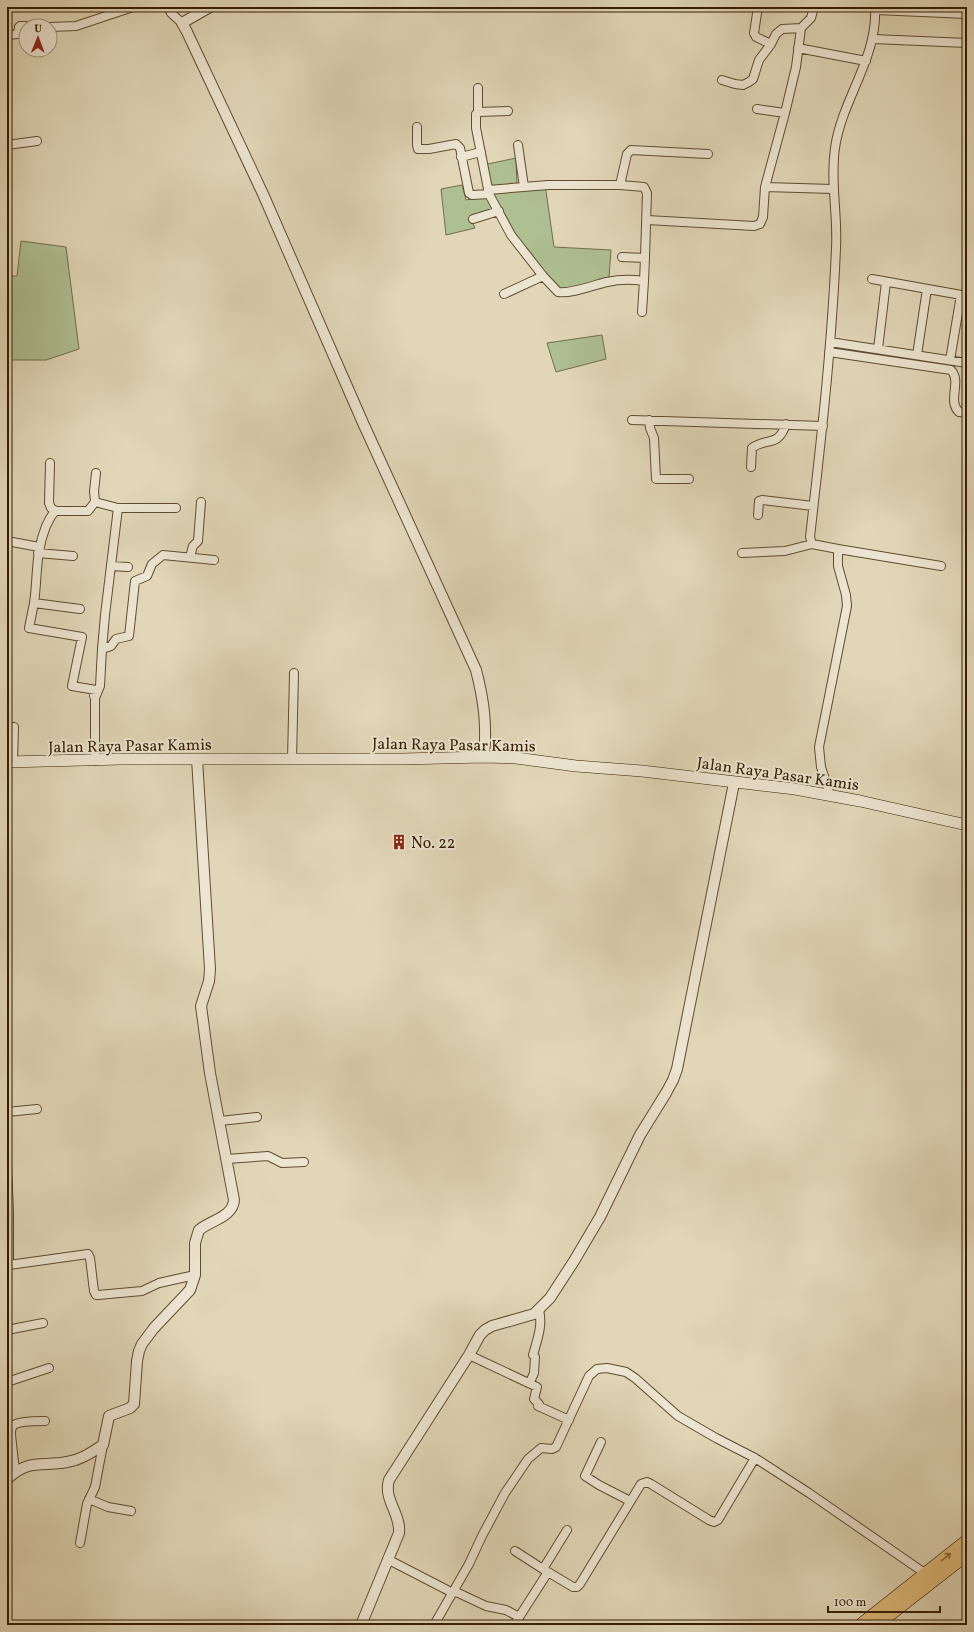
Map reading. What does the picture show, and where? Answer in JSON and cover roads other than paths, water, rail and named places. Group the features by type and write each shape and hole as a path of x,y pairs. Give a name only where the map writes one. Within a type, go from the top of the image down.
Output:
{"highway":[{"path":"876,1625 929,1578 967,1541"},
{"path":"861,1625 929,1578 967,1554"}],"main road":[{"name":"Jalan Raya Pasar Kamis","path":"10,762 197,759 516,758 576,766 685,775 734,783 794,789 830,795 967,825"}],"street":[{"path":"58,27 76,26 134,7"},
{"path":"168,7 182,23 187,32 263,194 363,424 476,670 483,697 486,724 484,757"},
{"path":"182,23 210,7"},
{"path":"758,7 754,34 756,37 771,44"},
{"path":"647,220 757,225 762,222 765,187 785,113 801,28 811,18 814,7"},
{"path":"812,544 810,537 823,426 830,342 836,246 833,189 835,148 840,126 851,94 866,61 873,39 876,8 937,10 967,14"},
{"path":"722,80 743,85 749,82 753,78 759,60 771,44 776,34 782,29 801,28"},
{"path":"7,35 18,34"},
{"path":"873,39 967,43"},
{"path":"798,48 866,61"},
{"path":"478,88 476,128 489,192 511,235 543,276 556,290 563,292 617,280 627,279 644,281"},
{"path":"757,109 785,113"},
{"path":"478,112 508,111"},
{"path":"416,127 417,147 420,150 456,144 460,148 469,193 472,195 524,186 548,185 620,185 642,186 645,188 647,192 647,220 642,312"},
{"path":"7,145 37,141"},
{"path":"518,145 524,186"},
{"path":"620,185 627,154 631,150 708,154"},
{"path":"462,157 481,152"},
{"path":"765,187 833,189"},
{"path":"473,219 499,211"},
{"path":"622,257 645,258"},
{"path":"504,294 543,276"},
{"path":"872,279 964,296 950,360"},
{"path":"878,349 886,282"},
{"path":"917,355 928,289"},
{"path":"830,342 967,363"},
{"path":"829,352 951,370 955,378 954,406 958,412 967,413"},
{"path":"632,420 823,426"},
{"path":"650,420 650,428 654,438 656,479 689,479"},
{"path":"751,467 752,448 776,439 783,432 786,424"},
{"path":"50,463 49,503 51,508 56,511 88,511 95,502 94,491 96,473"},
{"path":"758,515 759,502 762,500 813,506"},
{"path":"95,502 118,508 176,508"},
{"path":"190,558 193,546 198,541 201,502"},
{"path":"95,761 95,698 100,686 105,615 118,508"},
{"path":"56,511 52,513 39,550 34,602 29,628 82,637 72,686 96,690 94,696 95,761"},
{"path":"7,541 39,550 73,556"},
{"path":"742,553 785,551 812,544 941,566"},
{"path":"830,795 821,767 819,747 847,606 846,595 838,566 838,549"},
{"path":"102,649 111,646 116,639 128,637 135,581 147,576 152,564 163,555 214,560"},
{"path":"111,566 128,567"},
{"path":"34,602 80,609"},
{"path":"292,759 294,673"},
{"path":"10,762 14,727"},
{"path":"80,1543 89,1499 95,1487 109,1416 130,1408 134,1404 136,1361 142,1344 169,1311 190,1290 195,1275 195,1244 199,1230 228,1212 234,1206 227,1159 208,1059 201,1006 209,981 210,969 197,759"},
{"path":"361,1625 398,1538 400,1528 390,1500 388,1489 389,1480 469,1356 480,1334 492,1326 526,1317 539,1310 550,1298 582,1249 600,1217 640,1135 673,1080 679,1061 734,783"},
{"path":"7,1112 37,1108"},
{"path":"220,1121 257,1117"},
{"path":"227,1159 268,1156 282,1163 304,1162"},
{"path":"7,1166 9,1212 8,1266 88,1254 90,1258 94,1292 98,1295 142,1291 159,1283 195,1275"},
{"path":"530,1382 534,1374 535,1357 533,1355 541,1325 539,1310"},
{"path":"7,1330 43,1323"},
{"path":"469,1356 530,1382 537,1387 534,1399 539,1404 538,1406 569,1420"},
{"path":"7,1382 49,1368"},
{"path":"434,1625 454,1592 505,1493 528,1459 541,1448 552,1449 556,1447 589,1376 597,1369 607,1368 626,1372 678,1416 716,1438 756,1458 809,1493 929,1578"},
{"path":"16,1471 9,1435 13,1425 45,1421"},
{"path":"601,1442 585,1476 630,1502"},
{"path":"7,1479 16,1471 25,1466 75,1460 103,1445"},
{"path":"515,1551 573,1587 578,1586 641,1484 649,1483 710,1520 717,1521 756,1458"},
{"path":"89,1499 108,1507 131,1511"},
{"path":"514,1625 567,1530"},
{"path":"388,1560 486,1606 506,1610 519,1617"}],"place":[{"name":"No. 22","path":"399,842"}]}
